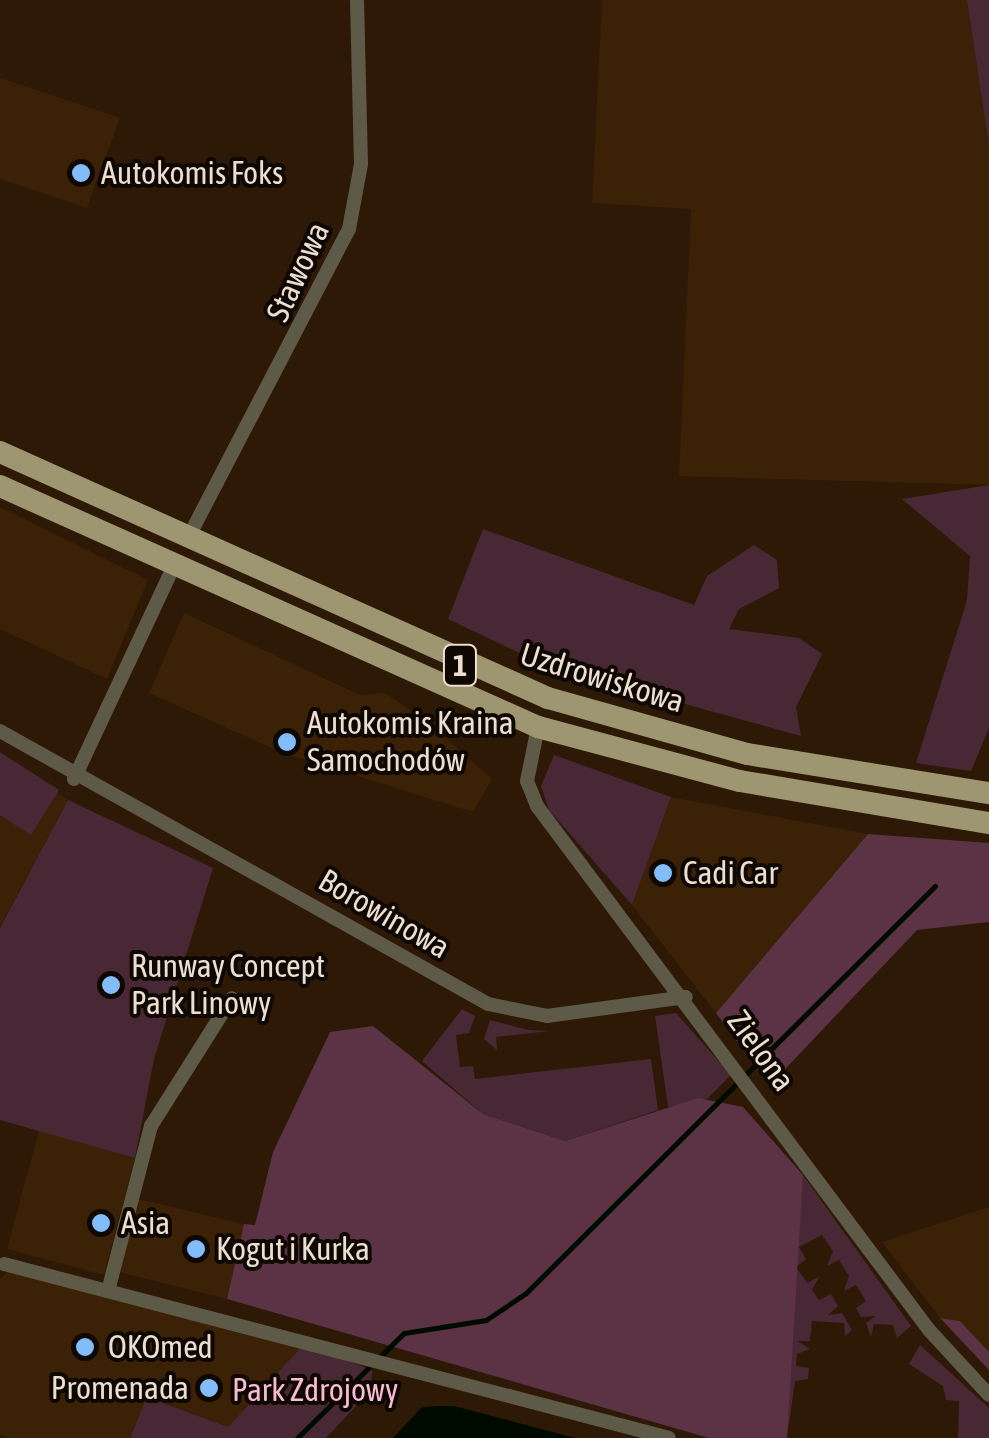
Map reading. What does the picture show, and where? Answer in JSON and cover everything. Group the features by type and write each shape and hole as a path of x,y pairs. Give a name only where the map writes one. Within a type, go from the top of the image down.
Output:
{"main road":[{"name":"Uzdrowiskowa","path":"0,452 476,671 598,715 746,754 989,793"},
{"name":"Uzdrowiskowa","path":"0,486 538,727 740,782 989,822"},
{"path":"138,550 187,540"}],"street":[{"name":"Stawowa","path":"187,540 318,302 353,217 362,164 357,0"},
{"path":"74,778 174,566"},
{"name":"Zielona","path":"538,727 526,780 538,806 686,996 937,1340 989,1395"},
{"name":"Borowinowa","path":"0,731 74,778 488,1004 547,1016 686,996"},
{"path":"108,1291 151,1126 232,998"},
{"path":"4,1264 670,1438"}],"shaded area":[{"path":"602,0 967,0 989,146 989,485 679,476 691,209 592,203"},
{"path":"0,78 120,118 87,208 0,179"},
{"path":"0,507 148,580 107,679 0,629"},
{"path":"184,613 360,695 385,693 427,721 492,779 473,812 283,753 149,693"},
{"path":"0,753 68,800 0,927"},
{"path":"671,797 868,834 716,1013 632,905"},
{"path":"868,834 989,843 989,922 917,930 770,1085 716,1013"},
{"path":"373,1026 483,1114 565,1141 698,1098 743,1107 803,1175 787,1438 709,1438 227,1299 244,1224 255,1225 273,1152 330,1032"},
{"path":"39,1130 135,1158 104,1275 7,1249"},
{"path":"138,1199 244,1224 227,1299 118,1272"},
{"path":"989,1207 989,1352 960,1321 940,1318 882,1242"},
{"path":"8,1272 304,1344 228,1427 148,1397 130,1438 8,1438 0,1435 0,1279"},
{"path":"940,1318 960,1321 989,1352 989,1370"},
{"path":"454,1406 575,1438 393,1438 422,1407"}],"green space":[{"path":"967,0 989,0 989,146"},
{"path":"989,485 989,728 971,771 916,763 967,600 970,556 902,499"},
{"path":"483,529 694,605 707,576 754,545 777,560 779,588 739,609 729,629 799,638 822,654 796,707 801,736 547,666 448,619"},
{"path":"0,752 59,790 31,835 0,815"},
{"path":"554,755 671,797 632,905 549,810 541,786"},
{"path":"68,800 213,868 154,1059 135,1158 0,1120 0,928"},
{"path":"462,1009 475,1016 469,1033 456,1035 460,1067 473,1066 475,1079 651,1059 658,1110 565,1141 483,1114 422,1061"},
{"path":"676,1013 731,1075 707,1099 668,1107 655,1016"},
{"path":"490,1020 549,1031 496,1037 497,1050 484,1039"},
{"path":"803,1175 911,1326 897,1338 893,1325 874,1324 871,1337 866,1323 876,1316 861,1317 856,1308 866,1301 856,1285 844,1291 849,1276 839,1260 827,1266 833,1251 822,1235 799,1247 806,1259 796,1267 807,1283 819,1277 812,1290 819,1300 831,1294 838,1306 828,1315 842,1313 852,1330 845,1336 844,1323 812,1321 810,1341 797,1341 810,1349 797,1354 796,1366 809,1368 808,1379 795,1381 787,1438 793,1294"},
{"name":"Park Zdrojowy","path":"304,1344 372,1370 371,1390 326,1438 130,1438 147,1397 228,1427"},
{"path":"920,1345 989,1408 989,1438 958,1438 959,1401 946,1400 943,1386 909,1364"}],"waterway":[{"path":"297,1438 404,1333 486,1320 526,1293 935,886"}],"place":[{"name":"Autokomis Foks","path":"81,173"},
{"name":"Autokomis Kraina Samochodów","path":"287,742"},
{"name":"Cadi Car","path":"663,873"},
{"name":"Runway Concept Park Linowy","path":"111,985"},
{"name":"Asia","path":"101,1223"},
{"name":"Kogut i Kurka","path":"196,1249"},
{"name":"OKOmed","path":"85,1347"},
{"name":"Promenada","path":"209,1388"}]}
